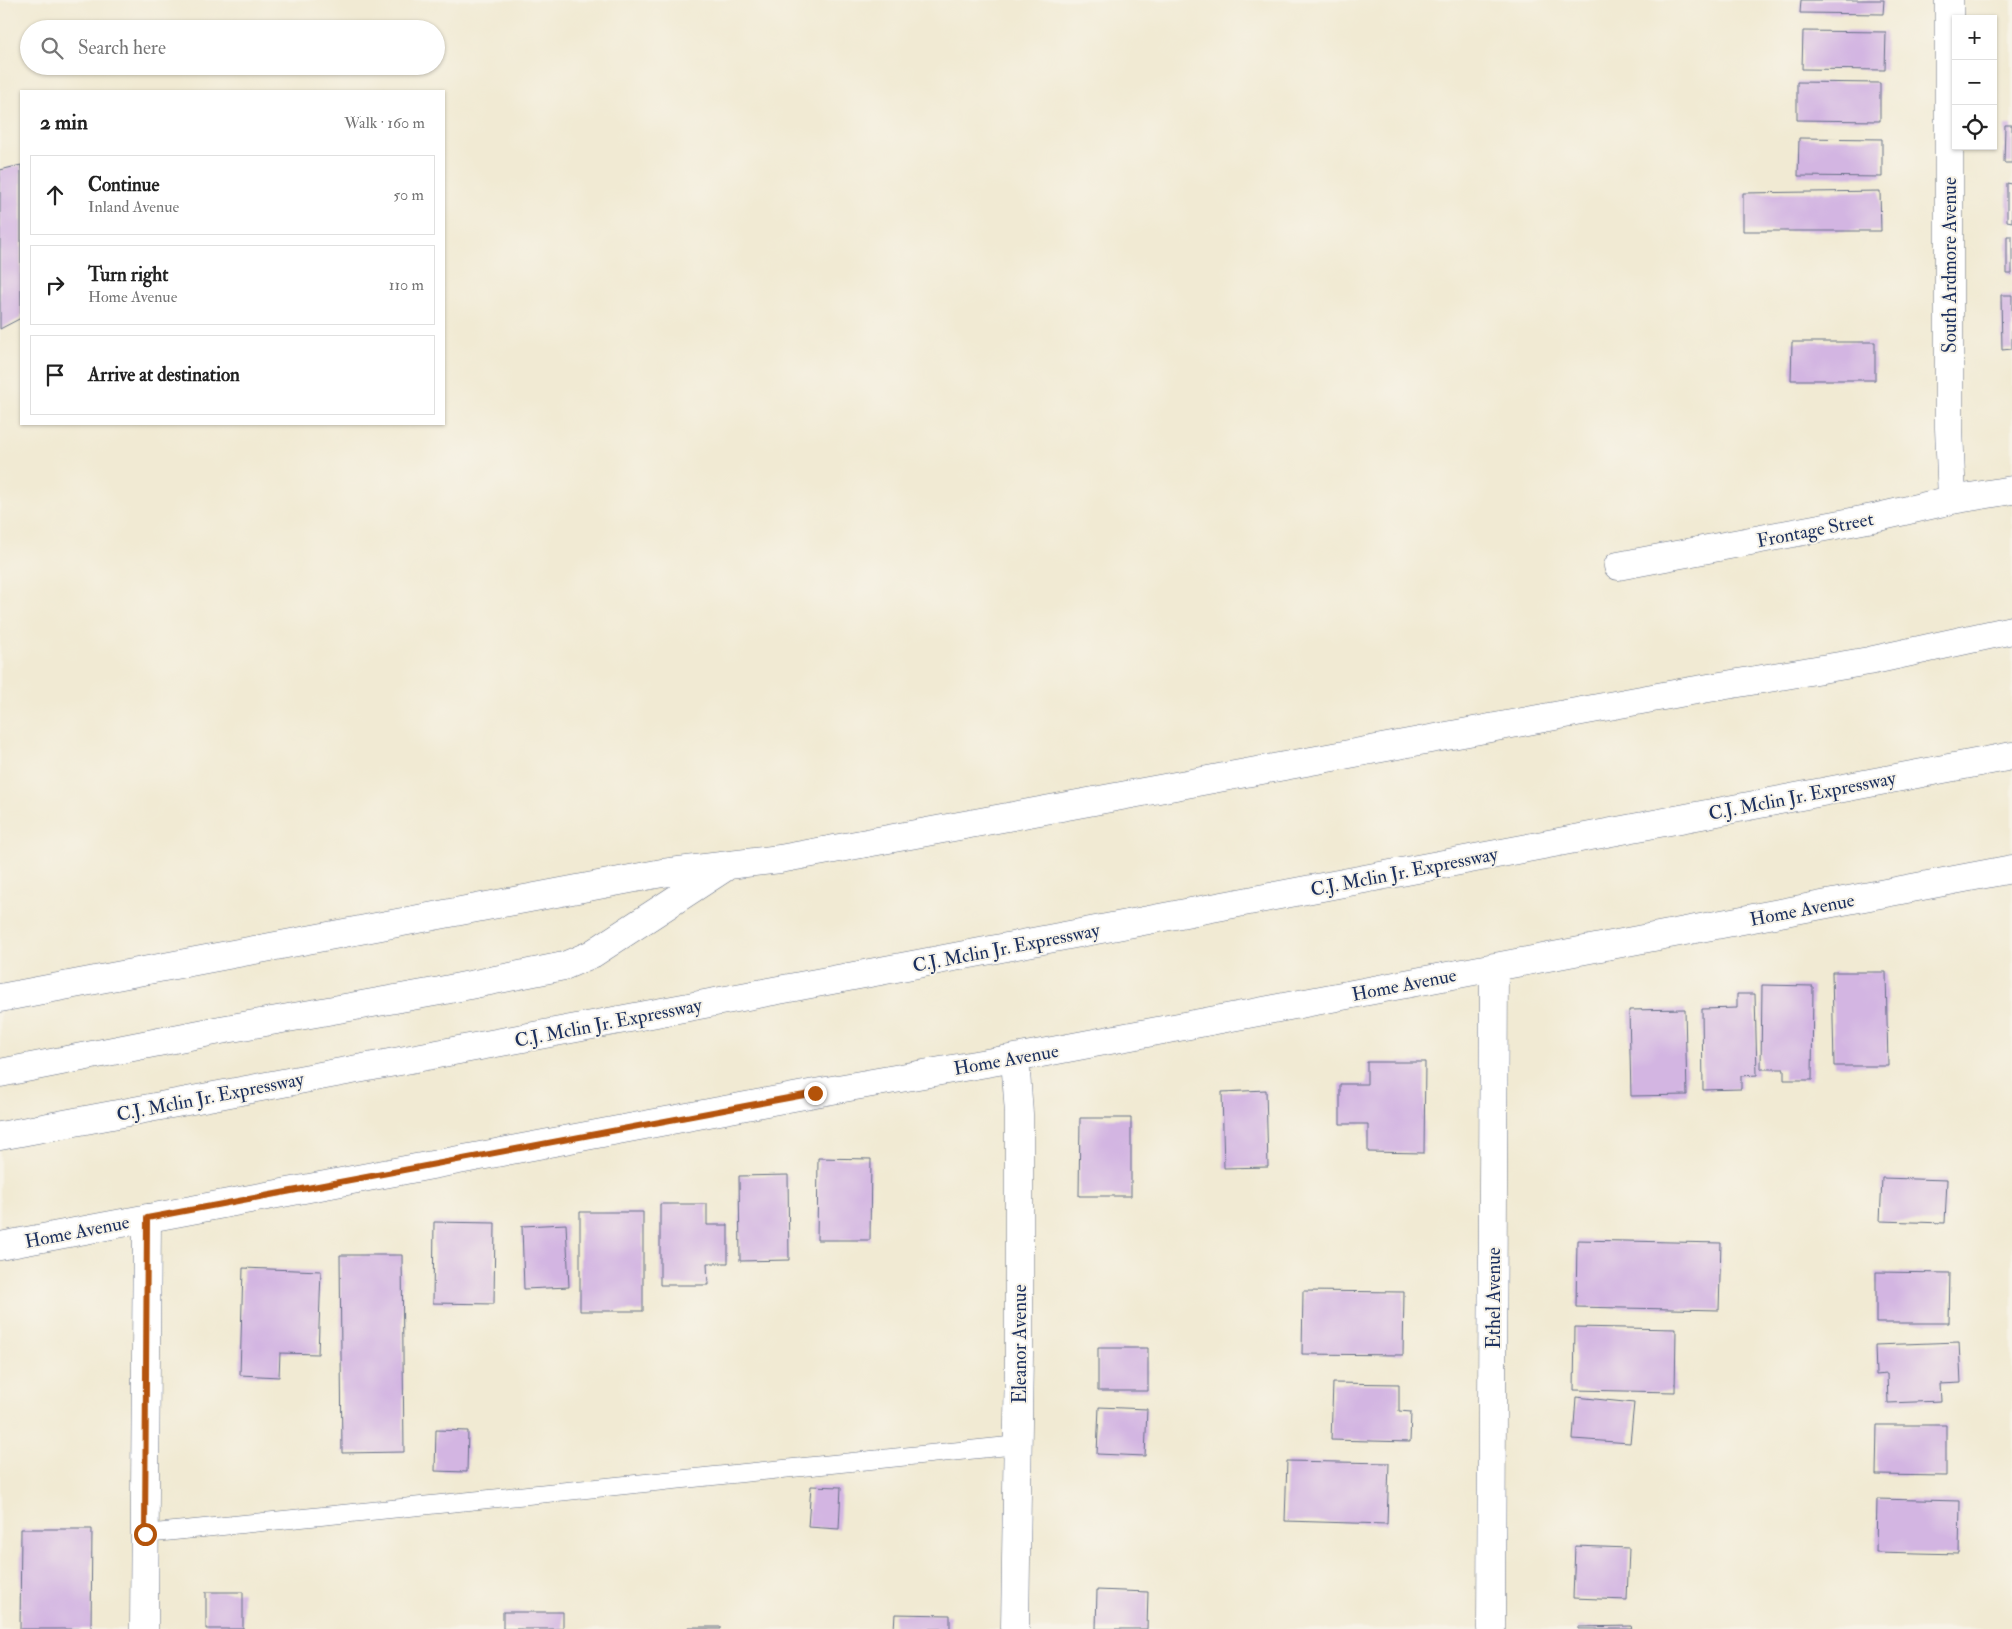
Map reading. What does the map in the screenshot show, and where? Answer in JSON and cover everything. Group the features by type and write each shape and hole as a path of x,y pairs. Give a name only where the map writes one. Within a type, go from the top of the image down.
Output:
{"main road":[{"name":"South Ardmore Avenue","path":"1949,0 1949,408 1952,500"},
{"name":"Frontage Street","path":"1618,566 1878,517 1952,500 2012,490"},
{"path":"0,998 653,875 780,860 1675,694 1870,661 2012,630"},
{"name":"C.J. Mclin Jr. Expressway","path":"0,1136 2012,756"},
{"path":"0,1073 564,966 592,954 730,865"},
{"name":"Home Avenue","path":"0,1246 815,1093 1015,1058 2012,869"},
{"name":"Ethel Avenue","path":"1491,1629 1494,967"},
{"name":"Eleanor Avenue","path":"1015,1058 1019,1114 1018,1445 1015,1629"},
{"path":"144,1629 147,1218"}],"lane":[{"path":"145,1534 1018,1445"}],"building":[{"path":"1801,0 1884,0 1883,14 1800,13"},
{"path":"1803,31 1886,32 1885,70 1802,69"},
{"path":"1797,82 1880,83 1880,121 1797,120"},
{"path":"2005,125 2012,125 2012,163 2004,163"},
{"path":"1799,138 1882,139 1882,177 1798,176"},
{"path":"20,165 20,319 0,329 0,170"},
{"path":"2007,183 2012,184 2012,222 2007,221"},
{"path":"1880,191 1881,231 1743,231 1743,193"},
{"path":"2007,236 2012,236 2012,274 2007,274"},
{"path":"2001,295 2012,295 2012,349 2002,350"},
{"path":"1792,342 1875,342 1875,380 1791,380"},
{"path":"1832,972 1886,972 1888,1066 1834,1066"},
{"path":"1762,985 1813,986 1812,1080 1784,1080 1784,1069 1761,1069"},
{"path":"1737,994 1755,994 1757,1075 1741,1076 1741,1089 1703,1090 1702,1009 1737,1008"},
{"path":"1685,1009 1687,1095 1631,1096 1629,1010"},
{"path":"1367,1062 1425,1062 1424,1153 1368,1152 1368,1124 1340,1124 1340,1084 1367,1084"},
{"path":"1266,1090 1268,1167 1224,1168 1222,1092"},
{"path":"1080,1118 1131,1118 1131,1196 1079,1196"},
{"path":"818,1158 871,1159 870,1240 817,1240"},
{"path":"788,1175 789,1260 740,1261 739,1176"},
{"path":"1882,1178 1947,1180 1945,1223 1880,1221"},
{"path":"660,1204 707,1204 707,1225 728,1225 728,1263 707,1263 708,1285 660,1285"},
{"path":"580,1212 643,1212 643,1311 580,1311"},
{"path":"434,1222 495,1223 494,1304 433,1303"},
{"path":"566,1224 569,1287 524,1289 522,1226"},
{"path":"1577,1240 1721,1243 1719,1310 1576,1307"},
{"path":"340,1255 402,1255 404,1452 342,1453"},
{"path":"243,1268 321,1271 318,1354 280,1353 279,1377 240,1375"},
{"path":"1876,1272 1950,1273 1949,1323 1876,1323"},
{"path":"1303,1291 1404,1292 1403,1355 1302,1354"},
{"path":"1575,1327 1676,1329 1675,1392 1574,1390"},
{"path":"1959,1342 1961,1383 1940,1384 1941,1401 1888,1403 1887,1374 1876,1375 1875,1345"},
{"path":"1098,1348 1148,1348 1148,1391 1098,1391"},
{"path":"1333,1383 1399,1384 1399,1411 1411,1412 1410,1442 1331,1440"},
{"path":"1576,1397 1634,1403 1630,1443 1573,1439"},
{"path":"1099,1407 1147,1409 1145,1456 1097,1454"},
{"path":"1877,1425 1946,1425 1946,1476 1876,1475"},
{"path":"436,1430 468,1431 467,1472 435,1471"},
{"path":"1287,1461 1389,1463 1387,1524 1285,1521"},
{"path":"811,1486 841,1487 839,1529 808,1527"},
{"path":"1877,1499 1960,1501 1959,1554 1876,1552"},
{"path":"21,1529 92,1529 91,1629 20,1629"},
{"path":"1575,1546 1629,1548 1627,1600 1573,1598"},
{"path":"1097,1590 1148,1592 1147,1629 1096,1629"},
{"path":"206,1592 243,1592 243,1629 206,1629"},
{"path":"503,1612 563,1612 563,1629 503,1629"},
{"path":"895,1614 950,1615 950,1629 894,1629"},
{"path":"1631,1626 1632,1629 1578,1629 1578,1627"},
{"path":"688,1627 721,1627 721,1629 688,1629"}],"route":[{"path":"145,1534 147,1218 815,1093"}]}
